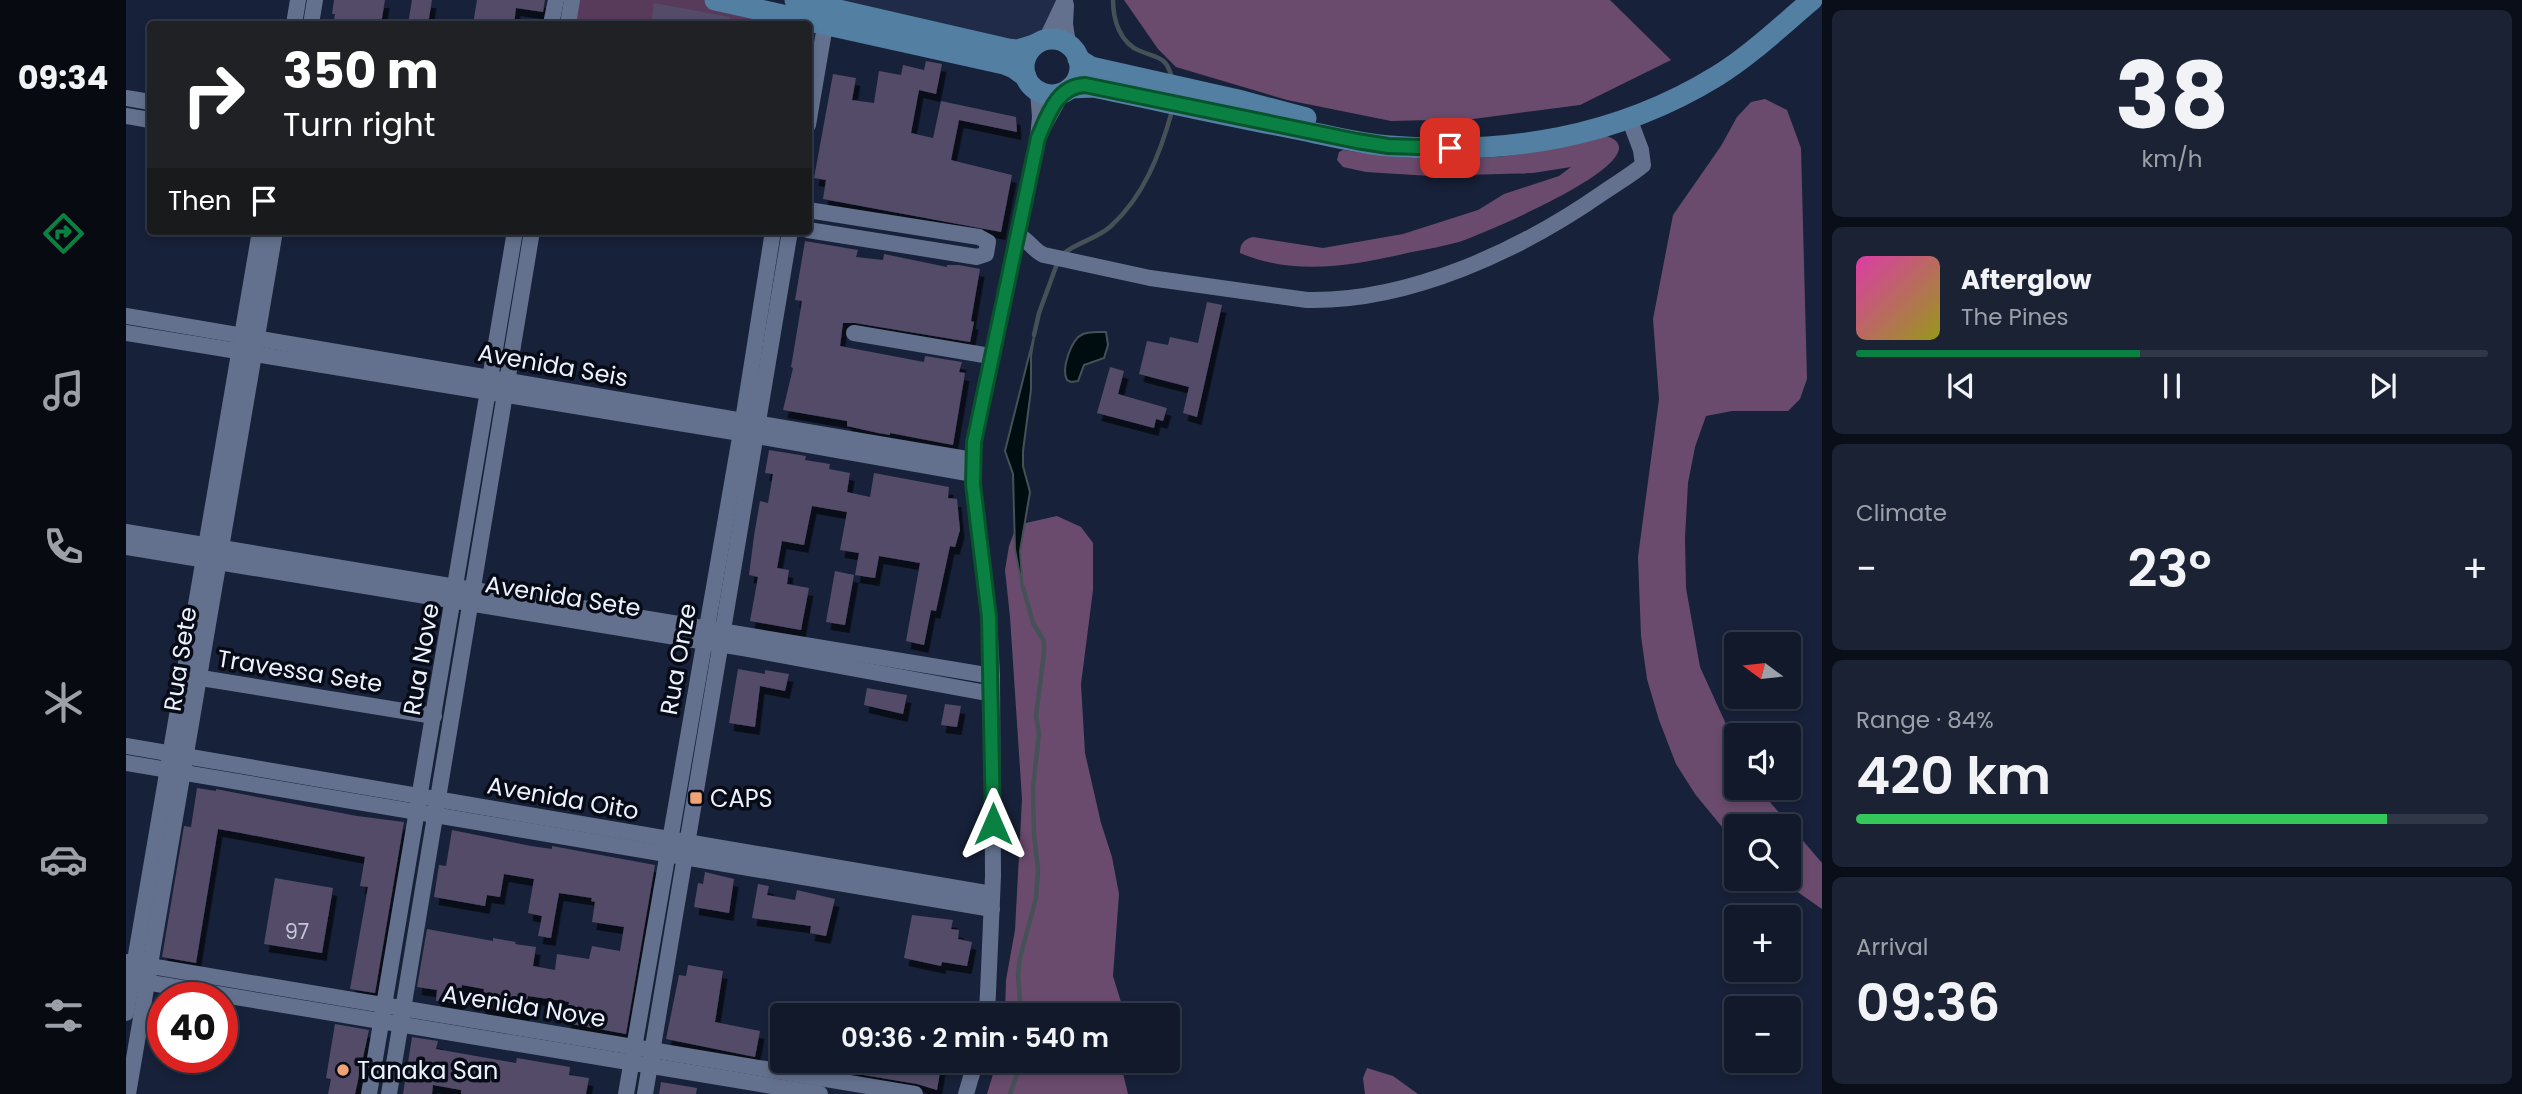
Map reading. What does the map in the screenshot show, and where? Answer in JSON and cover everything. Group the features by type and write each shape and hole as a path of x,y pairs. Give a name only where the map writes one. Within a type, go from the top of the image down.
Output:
{"main road":[{"path":"715,0 812,14 916,37 1014,68 1032,84 1055,94 1085,85 1116,82 1430,148 1513,147 1587,132 1658,107 1718,75 1750,53 1812,0"},
{"path":"916,37 1018,50 1038,42 1059,40 1091,67 1116,82"},
{"path":"1032,84 1024,61 1038,42"},
{"path":"1066,90 1079,73 1074,51"}],"street":[{"path":"294,21 298,0"},
{"path":"312,21 315,0"},
{"path":"552,21 556,0"},
{"path":"568,21 572,0"},
{"path":"1038,42 1049,34 1065,0"},
{"path":"1065,0 1065,24 1074,51"},
{"path":"988,1003 992,901 992,676 989,617 973,467 975,428 1038,138 1040,117 1032,84"},
{"path":"1038,138 1046,118 1066,90"},
{"path":"126,98 147,102"},
{"path":"126,116 147,120"},
{"path":"1017,235 1026,239 1044,256 1150,278 1307,300 1329,301 1370,295 1425,281 1478,262 1534,236 1586,205 1642,166 1644,158 1629,118"},
{"path":"812,212 979,237 988,242 988,248 986,254 977,257 812,231"},
{"name":"Rua Nove","path":"389,1094 436,808 463,595 498,386 516,235"},
{"name":"Rua Nove","path":"498,386 531,235"},
{"name":"Rua Onze","path":"749,428 773,235"},
{"name":"Rua Onze","path":"645,1094 687,850 714,636 749,428 789,235"},
{"name":"Rua Sete","path":"128,1094 136,972 168,762 212,553 263,243"},
{"name":"Avenida Seis","path":"126,316 248,344 973,467"},
{"name":"Avenida Seis","path":"126,333 248,344"},
{"path":"854,333 990,356"},
{"name":"Avenida Sete","path":"126,532 212,553 463,595 714,636 992,676"},
{"name":"Avenida Sete","path":"126,547 212,553"},
{"name":"Rua Sete","path":"126,1013 185,764 201,678 212,553"},
{"name":"Rua Nove","path":"369,1094 434,716 463,595"},
{"name":"Rua Onze","path":"626,1094 668,847 714,636"},
{"name":"Avenida Sete","path":"714,636 992,694"},
{"name":"Travessa Sete","path":"201,678 434,716"},
{"name":"Avenida Oito","path":"126,746 168,762"},
{"name":"Avenida Oito","path":"126,763 185,764 992,901"},
{"name":"Avenida Nove","path":"136,972 633,1055 915,1094"},
{"name":"Avenida Nove","path":"652,1057 820,1094"},
{"path":"966,1094 972,1073"}],"shaded area":[{"path":"572,0 715,0 795,21 568,21"},
{"path":"807,0 1063,0 1049,32 1018,46"},
{"path":"1124,0 1610,0 1671,60 1580,105 1473,119 1391,121 1287,100 1176,67 1158,49"},
{"path":"1765,99 1787,110 1801,148 1807,379 1800,399 1788,411 1732,411 1706,416 1695,447 1688,483 1686,588 1700,667 1726,723 1724,800 1768,800 1780,814 1724,814 1724,829 1695,794 1676,764 1659,720 1647,679 1641,636 1638,557 1659,399 1653,319 1673,215 1721,146 1737,117 1751,102"},
{"path":"1607,136 1619,147 1612,161 1592,178 1530,212 1459,242 1369,261 1326,266 1283,265 1240,253 1244,242 1253,237 1323,248 1403,234 1478,210 1504,194 1559,176 1571,167 1533,173 1430,176 1366,172 1343,167 1337,160 1339,152 1343,150 1409,158 1499,157"},
{"path":"1035,332 1023,451 1023,466 1030,492 1020,551 1023,592 1015,549 1013,474 1005,451"},
{"path":"1106,332 1108,345 1104,358 1084,365 1078,381 1067,380 1066,362 1079,337 1086,333"},
{"path":"1057,516 1081,527 1093,543 1093,590 1081,684 1085,753 1119,894 1113,976 1121,1003 1005,1003 1006,980 1015,930 1022,799 1005,570 1009,546 1017,525"},
{"path":"1801,838 1822,863 1822,909 1796,891 1801,891"},
{"path":"1367,1068 1393,1076 1418,1094 1365,1094 1363,1078"},
{"path":"993,1073 1123,1073 1128,1094 987,1094"}],"building":[{"path":"334,0 385,0 382,21 334,21 335,14 332,14"},
{"path":"412,0 432,0 428,21 408,21"},
{"path":"477,0 545,0 543,12 516,8 514,21 474,21"},
{"path":"654,3 730,17 729,21 651,21"},
{"path":"926,61 942,64 936,94 919,90 911,133 933,138 941,101 1016,117 1017,132 959,120 951,160 1012,175 1001,232 823,199 826,180 814,178 833,74 856,78 852,100 874,103 879,71 901,75 903,65 924,70"},
{"path":"805,241 858,250 856,257 883,260 884,254 947,267 959,265 980,269 970,342 843,323 840,346 924,362 925,356 962,362 959,372 965,373 953,445 878,433 847,426 847,421 783,410 793,368 791,367 802,301 795,300"},
{"path":"1207,302 1222,305 1197,417 1183,413 1189,387 1139,374 1147,341 1168,345 1170,337 1198,343"},
{"path":"1110,367 1124,371 1118,394 1167,408 1163,421 1156,419 1154,428 1097,413"},
{"path":"769,450 806,456 805,460 830,464 829,469 850,473 847,492 870,497 874,473 949,487 948,498 957,499 960,530 955,547 950,546 936,611 931,610 924,645 906,641 920,563 879,556 875,578 855,575 859,553 840,550 847,512 812,506 804,545 782,541 777,568 789,570 787,584 809,588 801,630 750,621 758,577 749,575 754,536 760,501 768,503 773,474 765,473"},
{"path":"835,571 854,575 845,625 826,622"},
{"path":"738,669 765,674 765,670 789,674 785,691 760,686 755,727 729,723"},
{"path":"867,688 907,695 903,714 864,705"},
{"path":"945,704 961,706 957,727 941,725"},
{"path":"197,788 404,822 375,993 350,989 368,887 360,886 365,857 218,829 196,963 162,957 184,826 191,827"},
{"path":"452,830 531,846 552,849 552,846 655,865 626,1034 566,1023 569,1002 528,996 525,1013 481,1007 484,989 462,985 459,1004 436,1001 437,990 417,987 427,929 536,947 533,966 555,970 557,954 589,959 592,946 620,951 624,927 592,922 595,902 591,901 592,898 559,893 551,938 538,936 542,916 528,913 534,879 504,874 500,897 487,895 485,906 434,897 439,865 446,866"},
{"path":"705,872 734,879 729,913 694,907 698,883 703,884"},
{"path":"275,878 333,888 322,953 264,944"},
{"path":"758,884 769,886 767,895 795,900 797,890 835,899 826,936 810,933 811,926 752,918"},
{"path":"912,915 953,920 951,929 959,930 958,939 972,942 967,966 942,962 941,966 904,958"},
{"path":"688,965 723,971 715,1022 760,1031 755,1057 666,1039 679,975 686,976"},
{"path":"335,1024 369,1030 355,1094 328,1094 331,1079 326,1078"},
{"path":"412,1037 438,1041 436,1049 516,1063 517,1058 570,1067 569,1075 589,1078 586,1094 461,1094 461,1090 433,1085 432,1094 403,1094"},
{"path":"852,1073 940,1073 937,1090"},
{"path":"661,1082 697,1088 696,1094 659,1094"}],"waterway":[{"path":"1113,0 1116,23 1123,37 1133,47 1164,62 1172,78"},
{"path":"1063,254 1111,226 1133,201 1156,158 1172,111"},
{"path":"1034,335 1058,261"},
{"path":"1020,1003 1020,958 1036,898 1038,869 1033,788 1039,733 1036,716 1044,653 1044,641 1033,623 1023,587"},
{"path":"1010,1094 1017,1073"}],"place":[{"name":"CAPS","path":"696,798"},
{"name":"Tanaka San","path":"343,1070"}],"route":[{"path":"993,824 992,676 989,617 973,484 975,428 1038,138 1054,104 1062,93 1070,88 1085,85 1357,141 1388,146 1450,148"}]}
